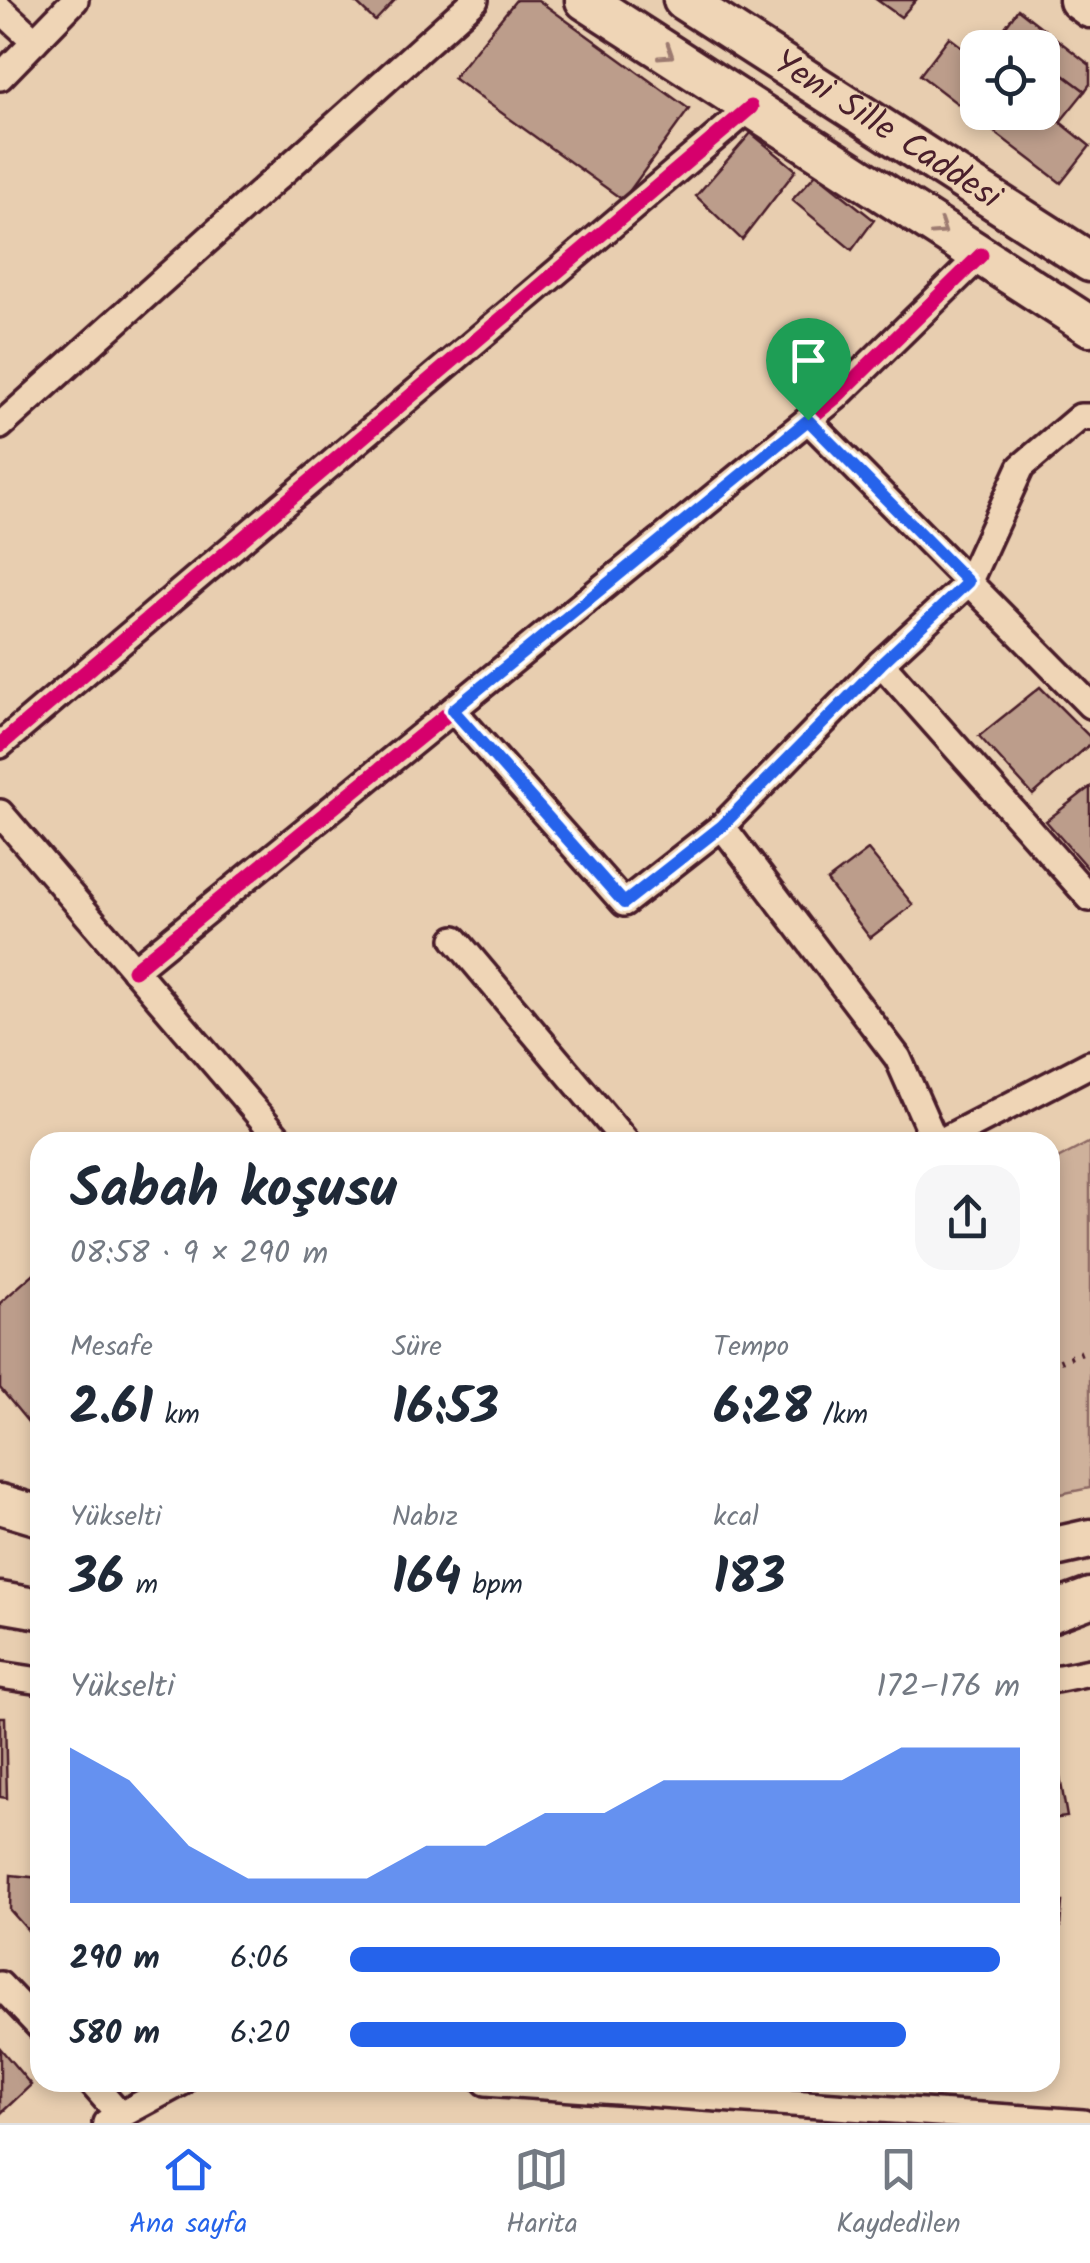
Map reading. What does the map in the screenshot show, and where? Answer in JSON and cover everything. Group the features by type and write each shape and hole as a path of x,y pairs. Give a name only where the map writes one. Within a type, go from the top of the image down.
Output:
{"main road":[{"name":"Yeni Sille Caddesi","path":"585,0 1090,326"},
{"name":"Yeni Sille Caddesi","path":"683,0 1090,262"},
{"path":"1078,0 1090,8"},
{"path":"0,1504 30,1513"},
{"path":"1060,1546 1090,1539"},
{"path":"1060,1609 1090,1598"},
{"path":"0,1602 30,1607"}],"street":[{"path":"0,78 75,0"},
{"path":"0,426 475,0"},
{"path":"0,8 35,41"},
{"path":"0,745 751,107"},
{"path":"134,970 836,397 981,255"},
{"path":"453,710 624,903 722,826 881,664 968,582 1021,466 1080,416 1090,417"},
{"path":"808,420 1090,705"},
{"path":"881,664 1090,898"},
{"path":"0,814 273,1132"},
{"path":"722,826 898,1058 933,1132"},
{"path":"454,938 618,1132"},
{"path":"957,1132 1090,1064"},
{"path":"1060,1678 1090,1672"},
{"path":"0,1675 30,1679"},
{"path":"0,1985 30,2016"},
{"path":"97,2092 113,2119 163,2092"},
{"path":"601,2092 878,2116 1083,2123"}],"path":[{"path":"1060,1362 1090,1350"}],"shaded area":[{"path":"1090,1142 1090,1488 1060,1494 1060,1158"}],"building":[{"path":"353,0 395,0 375,21"},
{"path":"516,0 538,0 689,109 623,200 453,78"},
{"path":"877,0 916,0 901,17"},
{"path":"1018,9 1045,30 1003,30"},
{"path":"949,37 960,45 960,106 920,75"},
{"path":"1060,42 1090,65 1090,84 1085,91 1060,72"},
{"path":"1060,72 1085,91 1060,122"},
{"path":"1060,122 1090,146 1061,183 992,130 1060,130"},
{"path":"751,133 796,170 742,240 696,196"},
{"path":"816,174 874,220 852,250 792,200"},
{"path":"1040,687 1090,737 1090,744 1033,795 979,736"},
{"path":"1090,787 1090,871 1046,821"},
{"path":"868,850 913,905 870,938 827,881"},
{"path":"30,1277 30,1424 0,1388 0,1303"},
{"path":"0,1717 5,1717 7,1798 0,1797"},
{"path":"1060,1777 1067,1817 1060,1818"},
{"path":"11,1875 30,1877 30,1933 10,1910"},
{"path":"0,2048 30,2086 0,2114"}],"cycle path":[{"path":"0,745 751,107"},
{"path":"134,970 836,397 981,255"}],"route":[{"path":"808,420 968,582 881,664 722,826 624,903 453,710 808,420"}]}
